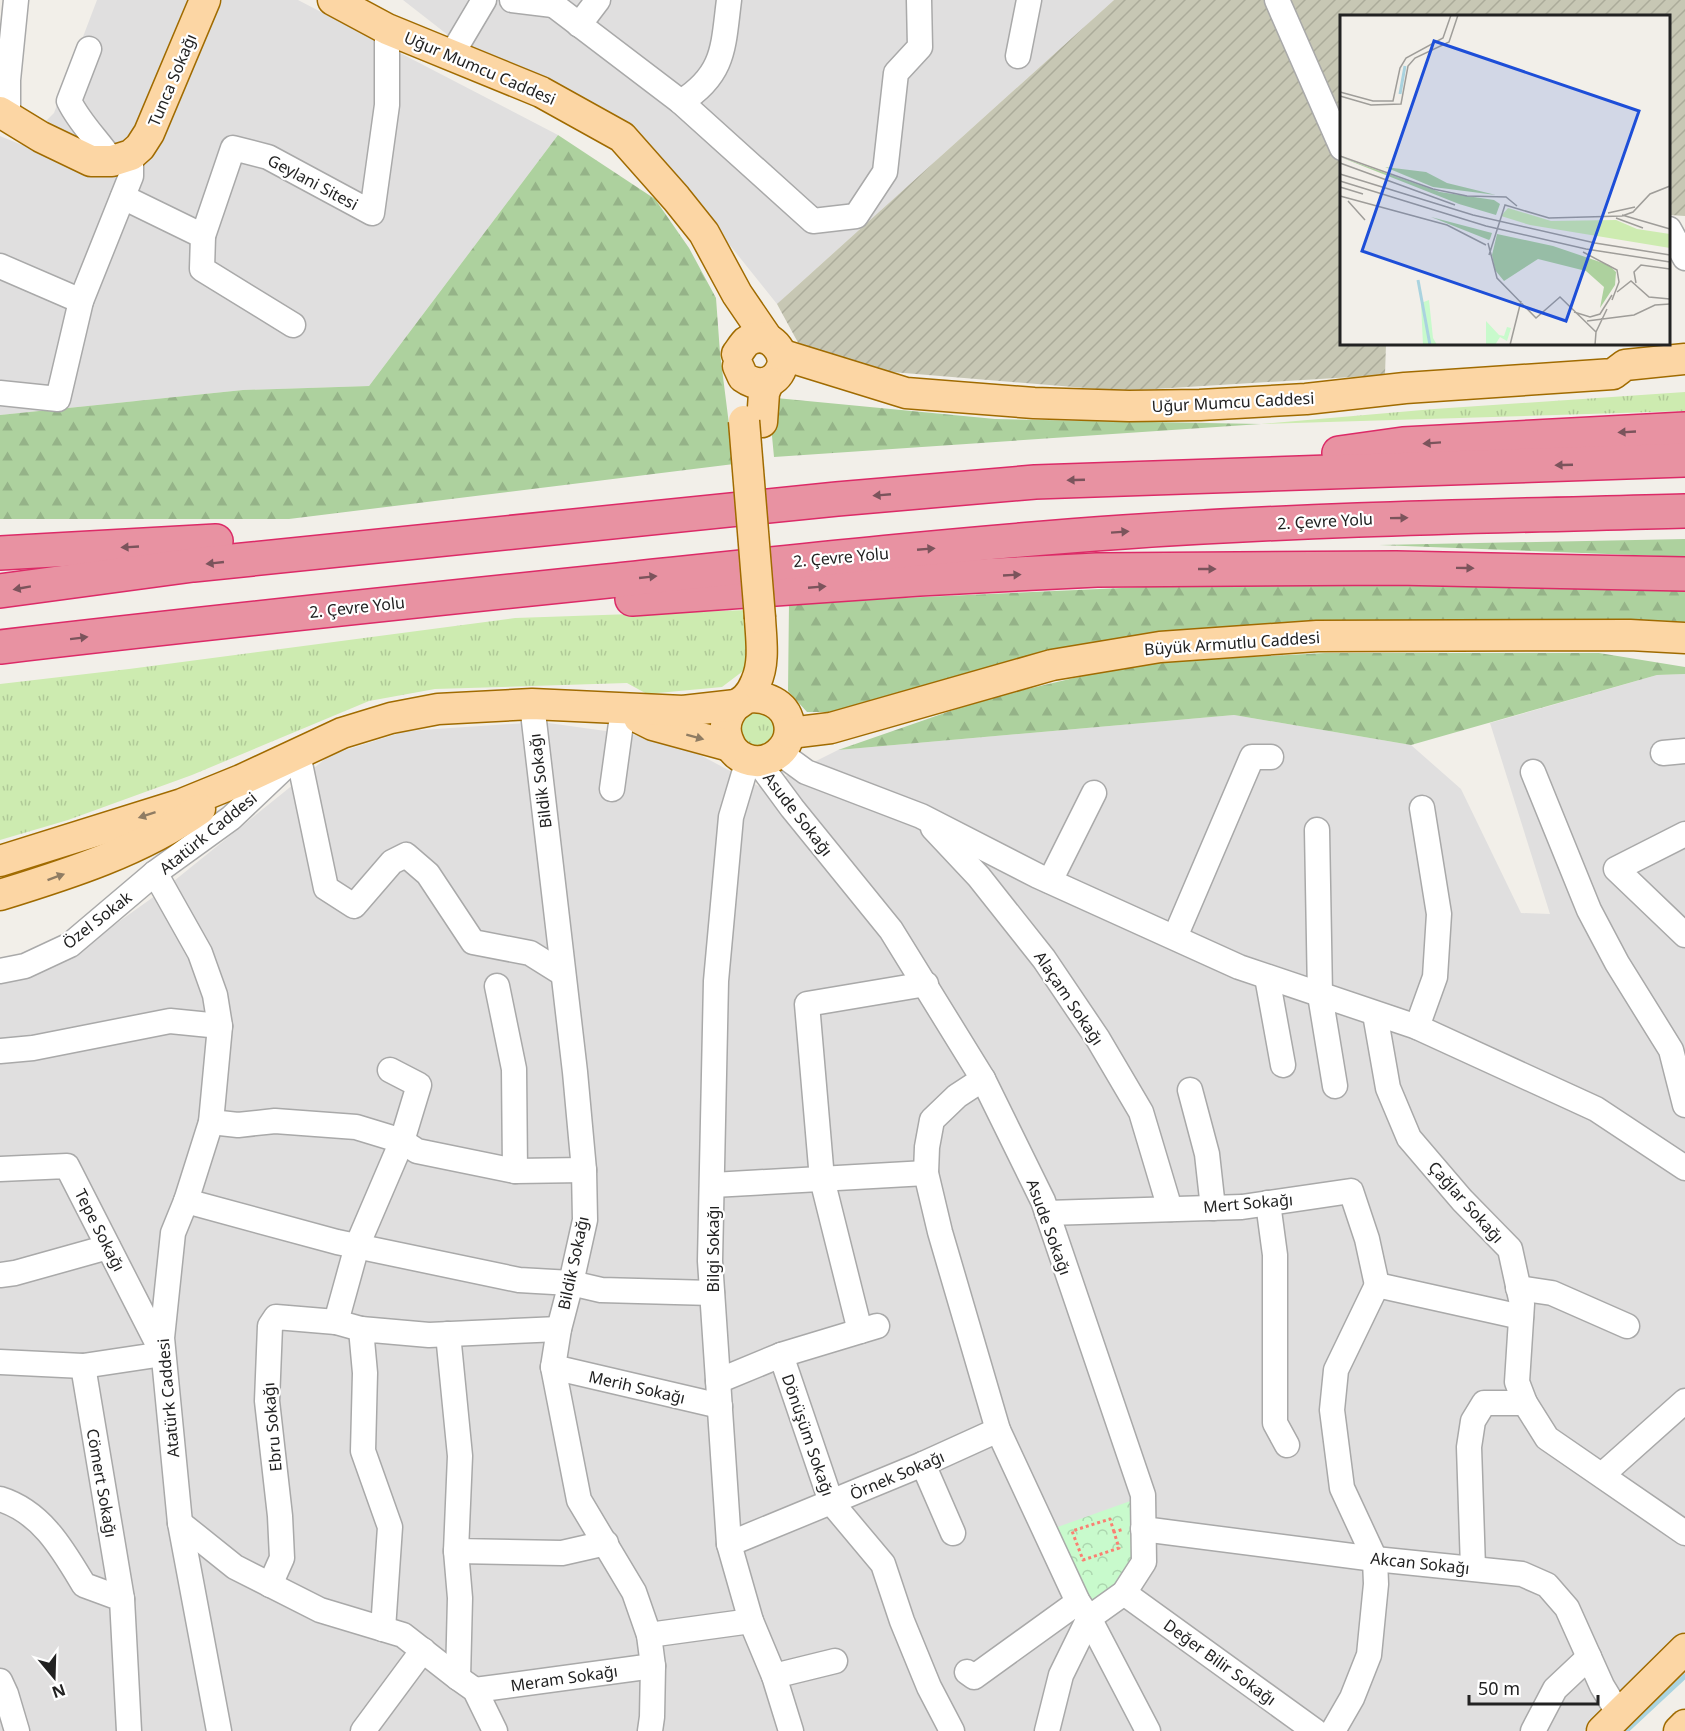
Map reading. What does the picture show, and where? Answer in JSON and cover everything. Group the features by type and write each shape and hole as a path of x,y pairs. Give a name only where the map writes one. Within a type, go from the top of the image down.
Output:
{"highway":[{"path":"1156,477 1403,444 1685,429"},
{"path":"0,591 193,565 837,499 1035,482 1685,460"},
{"path":"0,554 176,545 562,512 837,499"},
{"name":"2. Çevre Yolu","path":"0,647 193,624 800,561 1124,532 1357,519 1685,511"},
{"path":"193,624 715,595 919,579 1097,570 1408,568 1685,574"}],"main road":[{"name":"Tunca Sokağı","path":"121,158 140,147 149,133 205,0"},
{"name":"Uğur Mumcu Caddesi","path":"333,0 386,14 452,54 541,92 622,137 704,233 773,363 906,393 1034,403 1129,406 1200,405 1306,399 1405,388 1613,374 1625,365 1685,359"},
{"path":"4,114 41,137 91,161 121,158"},
{"path":"737,294 737,360 753,421 776,703"},
{"path":"737,360 745,343 752,339 773,363 753,421"},
{"name":"Uğur Mumcu Caddesi","path":"737,360 743,377 759,384 773,363"},
{"path":"1613,374 1631,380 1685,376"},
{"path":"761,751 726,735 726,724 729,714 756,681 769,619"},
{"name":"Büyük Armutlu Caddesi","path":"761,751 831,728 1052,665 1160,647 1317,636 1630,635 1685,638"},
{"path":"0,861 182,804 342,734 391,718 438,710 532,704 683,711 741,702 755,696 776,703 787,716 761,751"},
{"path":"623,709 653,725 761,751"},
{"path":"0,895 106,859 169,829 241,780"},
{"path":"1611,1722 1685,1649"},
{"path":"1679,1731 1685,1725"}],"street":[{"path":"4,114 16,0"},
{"path":"452,54 484,0"},
{"path":"512,0 550,3 681,102 813,221 856,216 885,171 896,73 920,47 919,0"},
{"path":"579,25 598,0"},
{"path":"681,102 700,88 719,62 729,0"},
{"path":"1018,56 1029,0"},
{"path":"1277,0 1340,146"},
{"name":"Geylani Sitesi","path":"292,325 202,269 203,236 233,148 268,157 372,213 387,105 386,14"},
{"path":"0,393 58,399 81,300 131,176 121,158 102,146 75,115 69,101 89,49"},
{"path":"123,197 203,236"},
{"path":"1670,231 1685,258"},
{"path":"0,266 81,300"},
{"name":"Bildik Sokağı","path":"532,704 575,1072 584,1170 585,1220 558,1329 554,1367 579,1500 634,1592 649,1635 653,1666 650,1731"},
{"path":"612,789 623,709"},
{"path":"761,751 806,772 921,816 1050,881 1239,967 1416,1027 1596,1109 1685,1168"},
{"name":"Asude Sokağı","path":"761,751 792,808 891,930 983,1079 1043,1201 1143,1496 1144,1562 1124,1593 1083,1610 1061,1675 1047,1731"},
{"name":"Bilgi Sokağı","path":"761,751 730,818 716,981 710,1261 729,1544 751,1621 774,1676 791,1731"},
{"path":"298,754 326,888 354,906 392,861 406,855 428,874 473,942 530,953 562,973"},
{"name":"Atatürk Caddesi","path":"222,1728 180,1523 162,1338 172,1233 186,1201 211,1122 220,1026 215,995 200,953 155,873 231,818 298,754"},
{"path":"1174,938 1252,757 1271,757"},
{"path":"1533,772 1589,910 1617,963 1671,1050 1685,1105"},
{"path":"1050,881 1094,793"},
{"path":"1416,1027 1436,976 1439,914 1422,808"},
{"name":"Alaçam Sokağı","path":"921,816 986,886 1044,959 1098,1039 1141,1112 1170,1209"},
{"path":"1317,830 1320,995 1335,1086"},
{"path":"1685,834 1616,869 1685,935"},
{"name":"Özel Sokak","path":"0,971 25,966 70,945 155,873"},
{"path":"1267,976 1283,1065"},
{"path":"781,1355 868,1329 822,1179 807,1004 926,984"},
{"path":"497,986 514,1069 515,1172"},
{"name":"Çağlar Sokağı","path":"1375,1014 1388,1088 1409,1137 1462,1200 1510,1249 1521,1304 1517,1382 1525,1403 1546,1438 1685,1533"},
{"path":"0,1051 33,1048 170,1021 220,1026"},
{"path":"336,1322 357,1246 402,1141 419,1085 390,1070"},
{"path":"983,1079 957,1096 932,1120 927,1147 926,1173 940,1232 998,1430 1083,1610 1148,1731"},
{"path":"1190,1090 1208,1154 1213,1208"},
{"path":"211,1122 238,1125 274,1121 356,1127 402,1141 417,1151 515,1172 584,1170"},
{"name":"Tepe Sokağı","path":"0,1169 67,1166 163,1354"},
{"path":"713,1185 926,1173"},
{"name":"Mert Sokağı","path":"1047,1213 1242,1207 1351,1191 1367,1239 1377,1286"},
{"path":"186,1201 357,1246 519,1280 571,1283 601,1290 712,1293"},
{"path":"1268,1203 1275,1255 1275,1423 1287,1445"},
{"path":"0,1275 15,1273 108,1247"},
{"path":"1333,1731 1352,1698 1369,1655 1376,1584 1375,1559 1341,1488 1332,1410 1336,1370 1377,1286 1521,1317"},
{"path":"1518,1288 1552,1293 1627,1326"},
{"name":"Ebru Sokağı","path":"270,1585 282,1558 280,1516 267,1401 270,1326 276,1317 336,1322 361,1329 429,1335 558,1329"},
{"path":"361,1329 365,1373 363,1451 390,1527 383,1629"},
{"path":"448,1334 460,1456 456,1551 466,1684"},
{"path":"0,1362 82,1366 163,1354"},
{"name":"Dönüşüm Sokağı","path":"718,1381 781,1355 831,1502 883,1564 902,1621 929,1687 952,1731"},
{"name":"Cömert Sokağı","path":"82,1366 122,1599 129,1731"},
{"name":"Merih Sokağı","path":"554,1367 720,1407"},
{"path":"1602,1475 1685,1401"},
{"path":"1473,1568 1469,1447 1473,1421 1484,1403 1525,1403"},
{"name":"Örnek Sokağı","path":"729,1544 923,1464 998,1430"},
{"path":"923,1464 953,1533"},
{"path":"0,1499 14,1503 36,1519 62,1547 84,1585 122,1599"},
{"path":"180,1523 235,1567 270,1585 320,1610 403,1635 466,1684 495,1731"},
{"name":"Akcan Sokağı","path":"1143,1527 1375,1559 1522,1574 1547,1585 1567,1608 1602,1686 1611,1722"},
{"path":"456,1551 562,1553 606,1543"},
{"name":"Değer Bilir Sokağı","path":"1124,1593 1315,1731"},
{"path":"967,1672 974,1677 1083,1610"},
{"path":"649,1635 751,1621"},
{"path":"363,1731 423,1650"},
{"path":"1533,1731 1555,1689 1589,1657"},
{"path":"774,1676 835,1660"},
{"name":"Meram Sokağı","path":"466,1684 653,1666"},
{"path":"0,1682 17,1731"}],"path":[{"path":"1110,1519 1114,1532 1119,1548 1083,1560 1072,1531 1110,1519"},
{"path":"1114,1532 1143,1527"}],"shaded area":[{"path":"97,0 298,0 558,135 369,386 243,390 0,415 0,136 22,145 54,113"},
{"path":"403,0 1114,0 777,304 656,153 471,53"},
{"path":"1114,0 1685,0 1685,216 1670,215 1670,15 1340,15 1340,345 1386,345 1385,375 1122,391 892,372 802,350 777,304"},
{"path":"1685,674 1685,1631 1602,1709 1584,1731 0,1731 0,979 68,958 159,893 330,755 406,731 541,722 656,738 702,756 762,788 838,750 1234,715 1411,745 1461,789 1521,913 1550,914 1490,723 1657,675"}],"green space":[{"path":"558,135 655,199 689,248 716,298 720,353 734,464 289,519 0,519 0,415 243,390 369,386"},
{"path":"1685,392 1685,411 1261,424 1434,409"},
{"path":"776,398 995,419 1261,424 774,457 770,415"},
{"path":"1685,539 1685,557 1379,545"},
{"path":"1347,578 1685,591 1685,622 1257,628 840,712 807,712 788,691 789,603"},
{"path":"749,610 751,665 722,687 647,694 627,683 435,689 369,701 192,775 68,820 0,840 0,684 515,618"},
{"path":"1325,653 1599,653 1685,667 1685,674 1657,675 1411,745 1234,715 838,750 985,699 1137,663"},
{"path":"758,713 770,718 775,730 770,742 758,747 746,742 741,730 746,718"},
{"path":"1136,1499 1136,1561 1115,1594 1094,1609 1052,1529"}],"waterway":[{"path":"1626,1731 1685,1676"}]}
